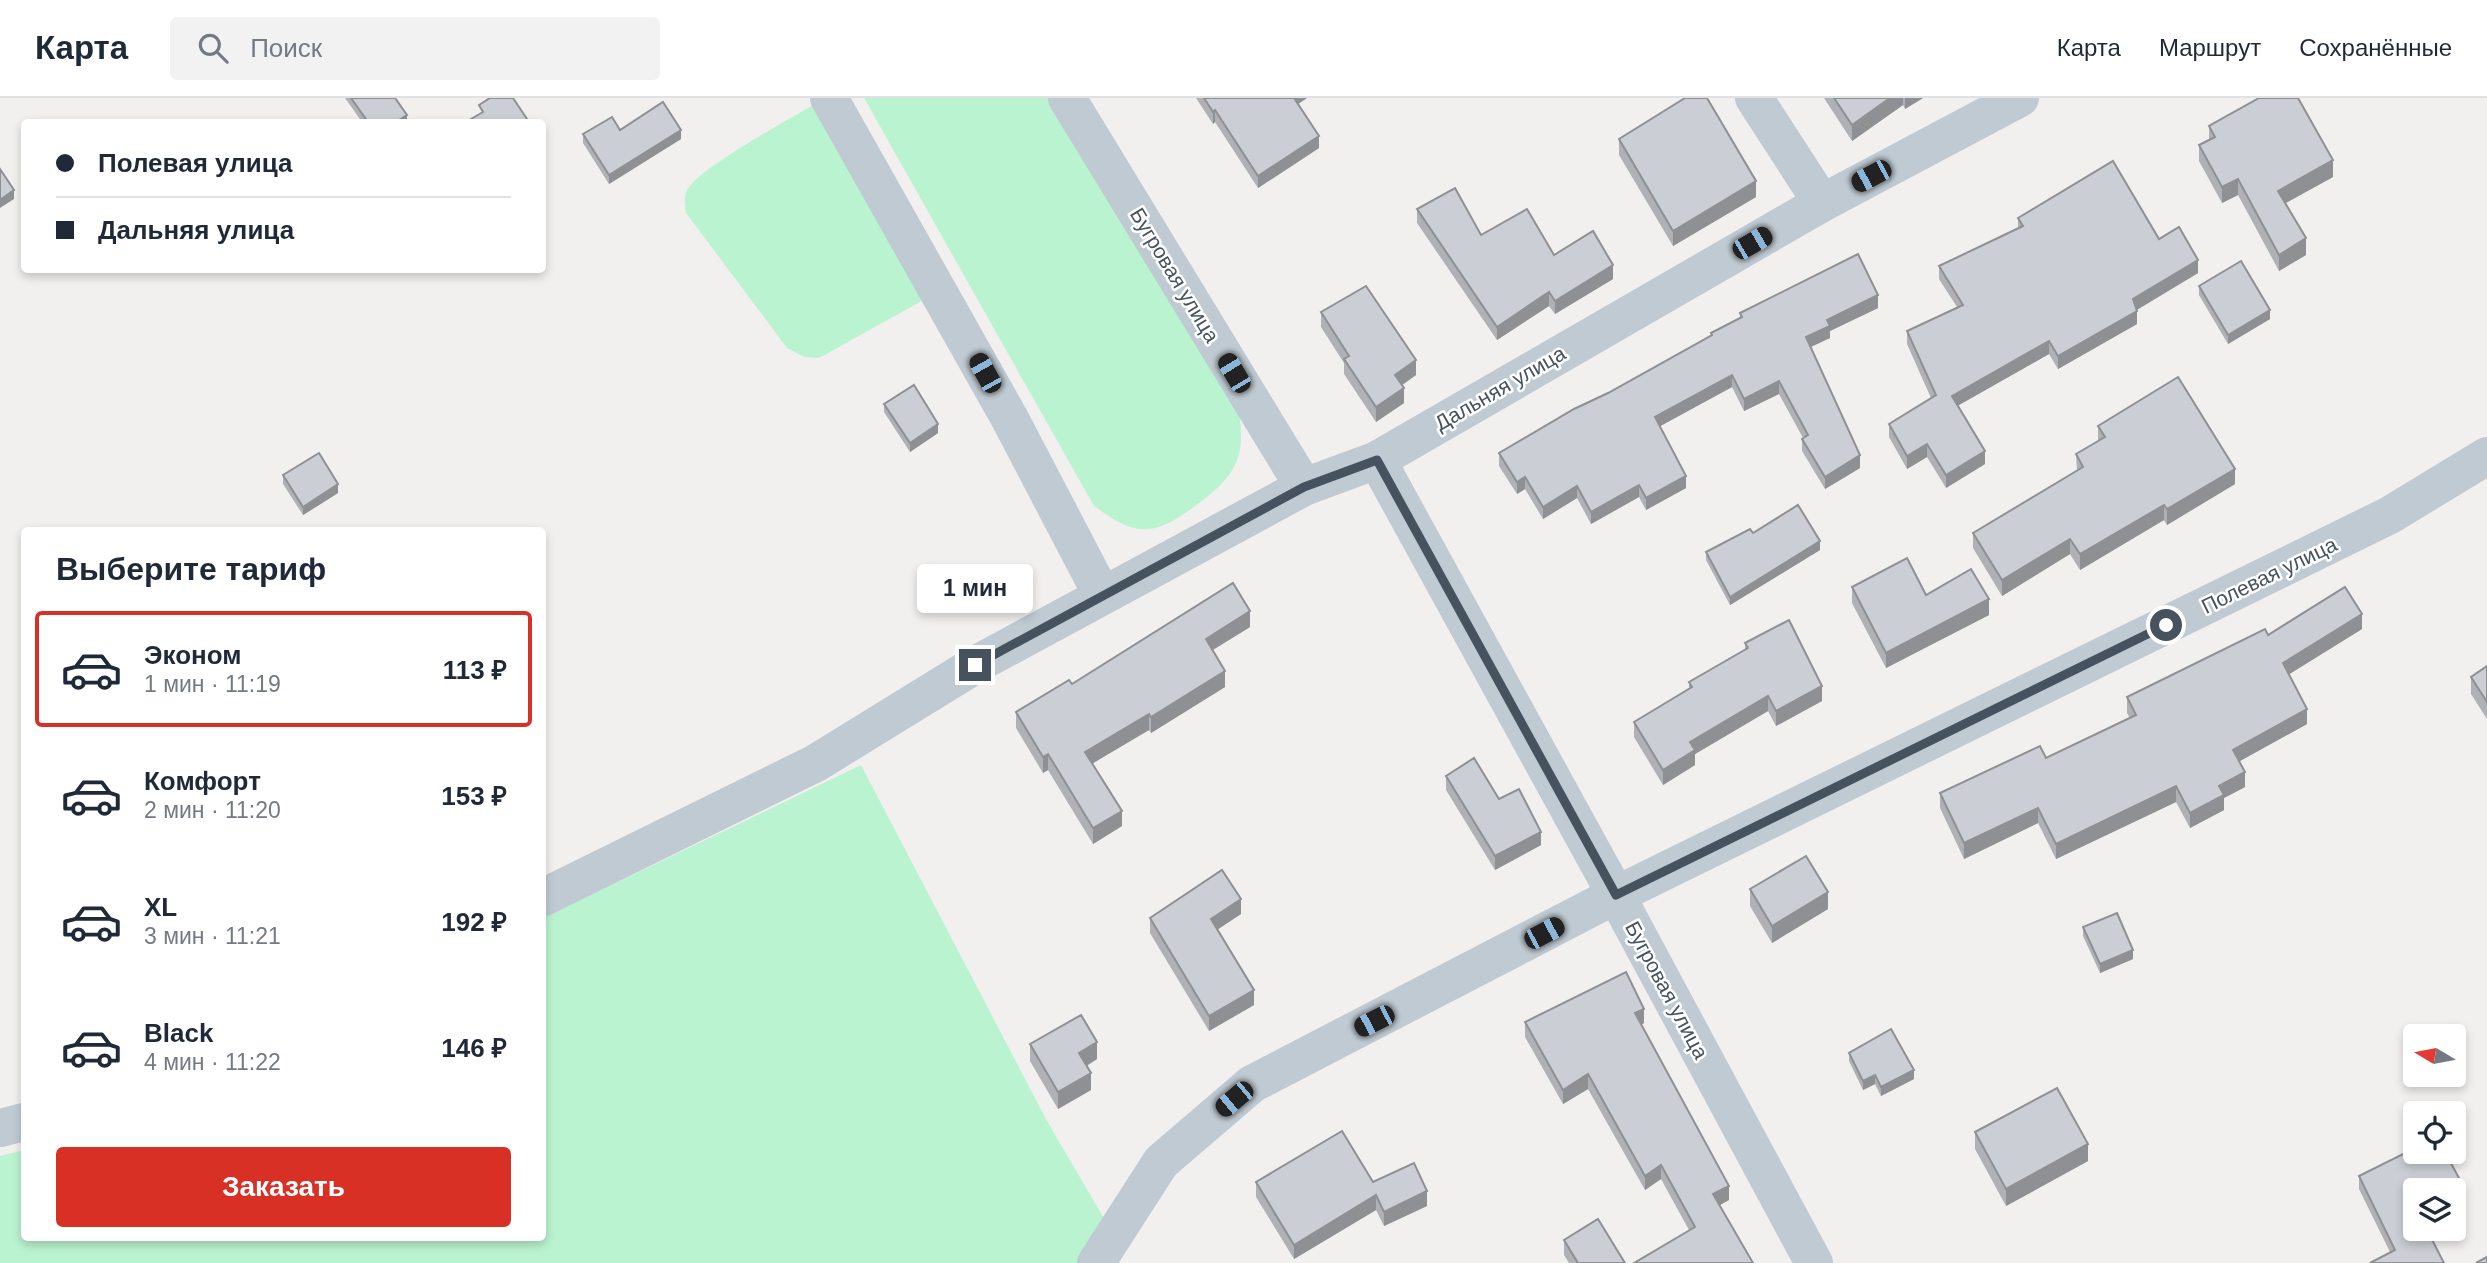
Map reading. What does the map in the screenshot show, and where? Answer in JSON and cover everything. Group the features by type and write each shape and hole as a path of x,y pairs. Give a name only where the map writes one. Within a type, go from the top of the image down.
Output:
{"street":[{"path":"829,98 1010,419 1102,595"},
{"name":"Бугровая улица","path":"1067,98 1304,487"},
{"path":"1754,98 1822,202"},
{"name":"Дальняя улица","path":"546,896 816,763 975,665 1304,487 1377,460 1822,202 2020,98"},
{"name":"Полевая улица","path":"1096,1263 1161,1162 1252,1084 1616,895 2390,515 2487,456"},
{"name":"Бугровая улица","path":"1377,460 1814,1263"},
{"path":"0,1128 21,1123"}],"green space":[{"path":"864,98 1060,98 1237,400 1240,451 1236,464 1220,486 1181,516 1154,528 1126,526 1094,506"},
{"path":"818,102 927,298 819,358 804,357 787,348 686,213 685,200 689,187 712,166"},
{"path":"861,765 1047,1121 1109,1227 1088,1263 0,1263 0,1156 21,1151 21,1241 546,1241 546,917"}],"building":[{"path":"351,98 395,98 407,115 401,119 366,119"},
{"path":"490,98 513,98 527,119 471,119 483,112 479,105"},
{"path":"1204,98 1294,98 1319,136 1258,176 1215,110 1213,112"},
{"path":"1685,98 1707,98 1756,181 1673,231 1619,139"},
{"path":"1834,98 1890,98 1852,125"},
{"path":"2259,98 2298,98 2333,160 2278,191 2306,238 2279,255 2238,179 2222,187 2199,145 2215,137 2209,126"},
{"path":"663,102 681,130 609,175 583,134 612,117 620,130"},
{"path":"2113,161 2159,239 2179,227 2198,260 2133,299 2137,311 2058,356 2049,341 1952,396 1985,451 1946,475 1927,444 1907,456 1889,424 1936,395 1907,331 1963,305 1939,266 2023,226 2018,218"},
{"path":"0,169 14,190 0,200"},
{"path":"1455,188 1481,235 1527,209 1554,255 1593,231 1613,265 1555,301 1549,292 1497,327 1417,209"},
{"path":"1858,254 1878,295 1827,320 1830,326 1806,337 1860,455 1825,477 1802,439 1808,435 1779,381 1744,399 1732,375 1655,417 1686,476 1646,498 1639,485 1591,512 1577,486 1543,507 1525,477 1517,482 1499,453 1574,409 1712,335 1711,333 1742,317 1740,313"},
{"path":"2241,261 2270,310 2228,335 2199,286"},
{"path":"1366,286 1416,360 1395,375 1404,388 1376,407 1344,359 1349,356 1321,312"},
{"path":"2178,377 2235,469 2167,509 2164,505 2080,554 2070,539 2002,580 1973,533 2083,467 2076,454 2105,437 2098,426"},
{"path":"914,385 938,424 910,443 884,404"},
{"path":"319,453 338,484 303,507 283,475"},
{"path":"1798,505 1820,541 1730,597 1706,552 1750,529 1753,533"},
{"path":"1907,558 1926,595 1971,569 1989,599 1886,653 1852,587"},
{"path":"1233,583 1250,611 1206,639 1225,671 1151,717 1149,714 1085,752 1122,811 1093,828 1048,754 1043,757 1016,712 1069,680 1072,684"},
{"path":"2345,587 2362,614 2283,663 2307,709 2233,750 2245,772 2219,786 2224,795 2190,813 2176,786 2056,844 2038,808 1964,843 1940,793 2040,746 2046,758 2136,715 2127,697 2265,629 2268,635"},
{"path":"1789,620 1822,686 1776,711 1768,696 1690,742 1695,750 1663,770 1634,722 1692,687 1689,682 1748,648 1745,643"},
{"path":"2487,666 2487,702 2471,677"},
{"path":"1474,758 1499,799 1519,789 1541,832 1495,856 1446,776"},
{"path":"1806,856 1828,892 1772,926 1750,889"},
{"path":"1222,870 1241,899 1211,919 1254,990 1209,1016 1150,918"},
{"path":"2117,913 2133,950 2100,964 2083,927"},
{"path":"1626,972 1644,1009 1635,1013 1729,1186 1713,1194 1753,1263 1634,1263 1695,1227 1661,1165 1645,1176 1588,1074 1563,1090 1525,1022"},
{"path":"1081,1015 1097,1042 1079,1053 1091,1073 1058,1092 1030,1044"},
{"path":"1891,1029 1914,1070 1881,1087 1875,1075 1863,1081 1849,1053"},
{"path":"2057,1088 2088,1144 2006,1189 1975,1132"},
{"path":"1342,1131 1373,1182 1414,1163 1427,1191 1384,1212 1376,1195 1294,1245 1256,1182"},
{"path":"2403,1154 2403,1164 2451,1164 2459,1178 2403,1178 2403,1241 2433,1241 2444,1263 2370,1263 2395,1250 2359,1176"},
{"path":"1598,1219 1625,1263 1578,1263 1564,1240"},
{"path":"2487,1257 2487,1263 2476,1263"}],"route":[{"path":"975,665 1304,487 1377,460 1616,895 2166,625"}]}
